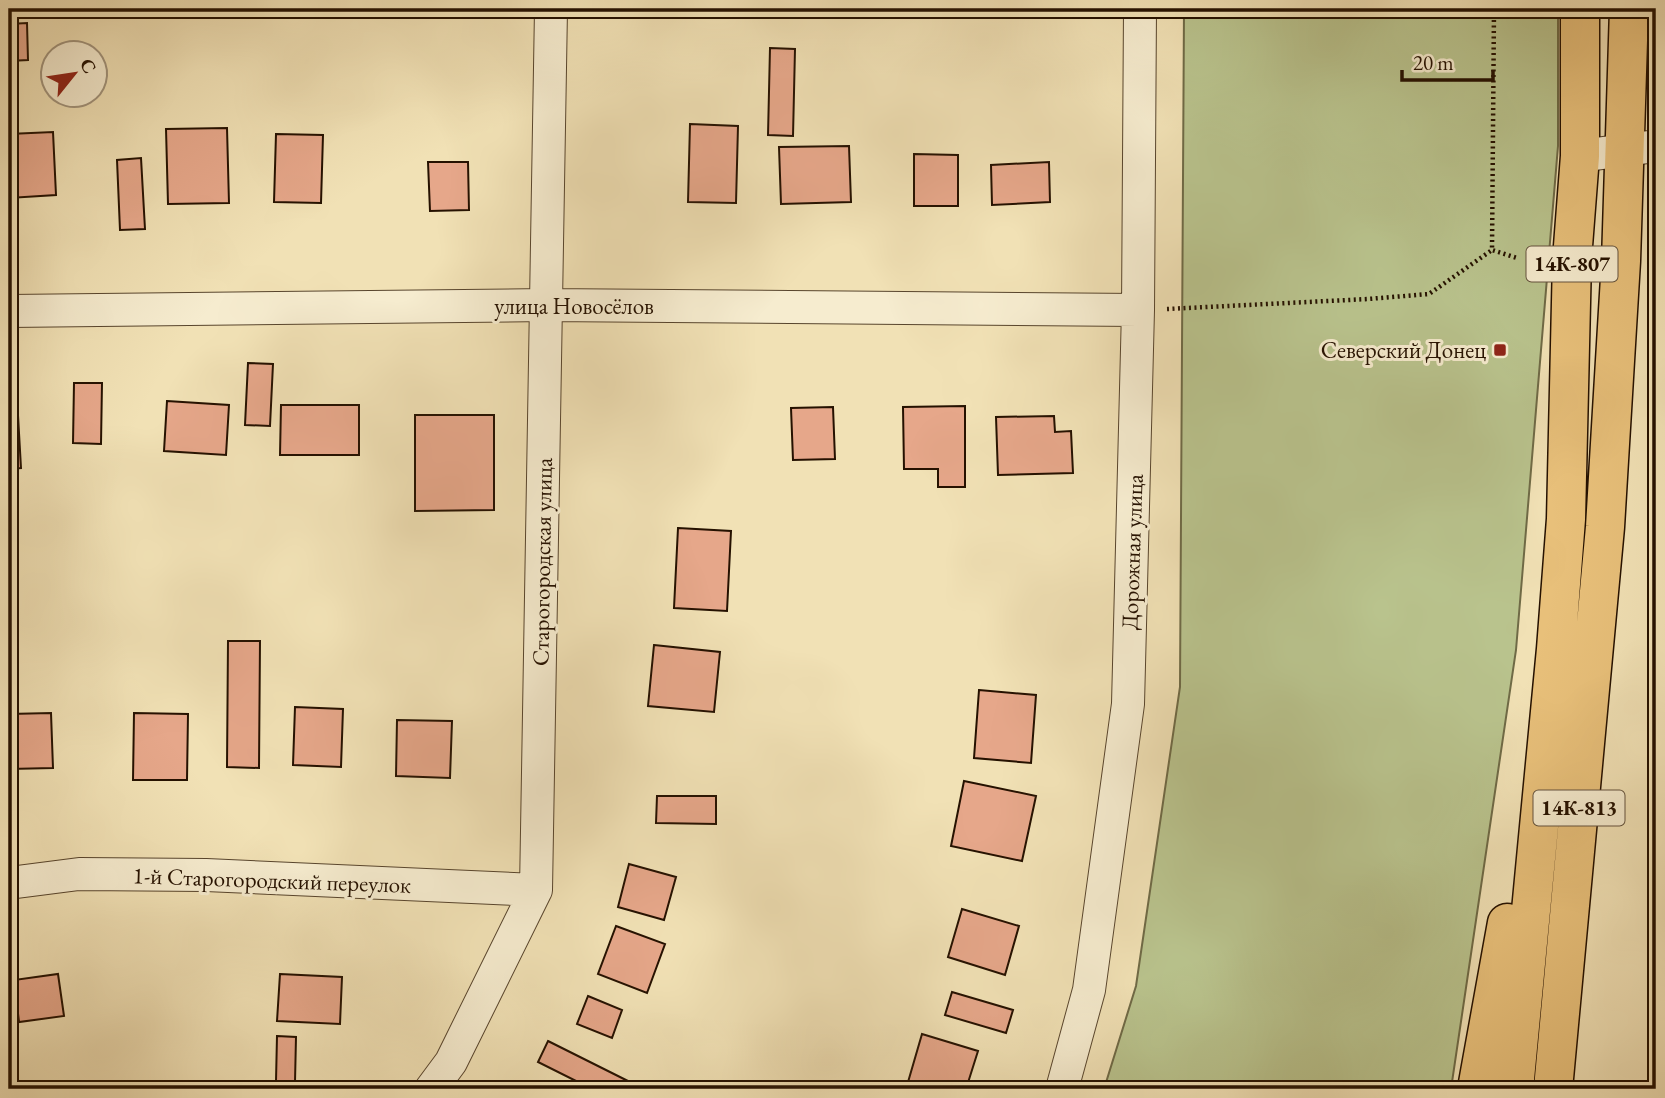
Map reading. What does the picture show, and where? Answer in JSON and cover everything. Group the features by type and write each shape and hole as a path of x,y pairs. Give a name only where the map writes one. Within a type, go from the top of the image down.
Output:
{"main road":[{"name":"14К-807","path":"1566,519 1572,259 1580,156 1580,9"},
{"name":"14К-807","path":"1605,527 1621,261 1641,149 1629,9"},
{"name":"14К-813","path":"1514,1089 1566,519"},
{"name":"14К-813","path":"1553,1089 1605,527"},
{"path":"1477,1089 1556,649"}],"street":[{"name":"Старогородская улица","path":"431,1089 451,1062 536,890 551,9"},
{"name":"Дорожная улица","path":"1062,1089 1089,990 1128,704 1139,310 1140,9"},
{"path":"1580,156 1641,149"},
{"name":"улица Новосёлов","path":"9,311 546,305 1139,310"},
{"name":"1-й Старогородский переулок","path":"9,883 79,874 206,875 536,890"}],"path":[{"path":"1492,250 1494,9"},
{"path":"1139,310 1429,294 1492,250"},
{"path":"1492,250 1517,258"}],"green space":[{"path":"1184,9 1558,9 1558,146 1516,650 1451,1089 1104,1089 1136,986 1180,687"}],"building":[{"path":"27,23 28,60 9,61 9,24"},
{"path":"770,48 795,49 793,136 768,135"},
{"path":"690,124 738,126 736,203 688,202"},
{"path":"227,128 229,203 168,204 166,129"},
{"path":"53,132 56,195 9,198 9,134"},
{"path":"276,134 323,135 321,203 274,202"},
{"path":"849,146 851,202 781,204 779,147"},
{"path":"914,154 958,155 958,206 914,206"},
{"path":"141,158 145,229 120,230 117,160"},
{"path":"428,162 468,162 469,210 430,211"},
{"path":"1049,162 1050,202 992,205 991,165"},
{"path":"248,363 273,364 270,426 245,425"},
{"path":"74,383 102,383 101,444 73,443"},
{"path":"9,398 17,398 21,468 9,469"},
{"path":"167,401 229,405 226,455 164,451"},
{"path":"281,405 359,405 359,455 280,455"},
{"path":"965,406 965,487 938,487 938,469 904,469 903,407"},
{"path":"833,407 835,459 793,460 791,408"},
{"path":"415,415 494,415 494,510 415,511"},
{"path":"1054,416 1055,432 1071,431 1073,473 998,475 996,417"},
{"path":"678,528 731,531 727,611 674,608"},
{"path":"228,641 260,641 259,768 227,767"},
{"path":"654,645 720,652 714,712 648,706"},
{"path":"979,690 1036,695 1031,763 974,758"},
{"path":"295,707 343,709 341,767 293,765"},
{"path":"51,713 53,768 9,769 9,714"},
{"path":"134,713 188,714 187,780 133,780"},
{"path":"397,720 452,721 450,778 396,776"},
{"path":"964,781 1036,796 1022,861 951,846"},
{"path":"657,796 716,796 716,824 656,823"},
{"path":"629,864 676,877 664,920 618,907"},
{"path":"962,909 1019,926 1005,975 948,957"},
{"path":"616,926 665,944 647,993 598,974"},
{"path":"58,974 64,1016 19,1022 14,980"},
{"path":"280,974 342,977 340,1024 277,1021"},
{"path":"952,992 1013,1010 1006,1033 945,1015"},
{"path":"588,996 622,1010 612,1038 577,1024"},
{"path":"922,1034 978,1051 966,1089 906,1089"},
{"path":"277,1036 296,1037 295,1082 276,1081"},
{"path":"548,1041 634,1084 631,1089 592,1089 538,1062"}],"place":[{"name":"Северский Донец","path":"1500,350"}]}
